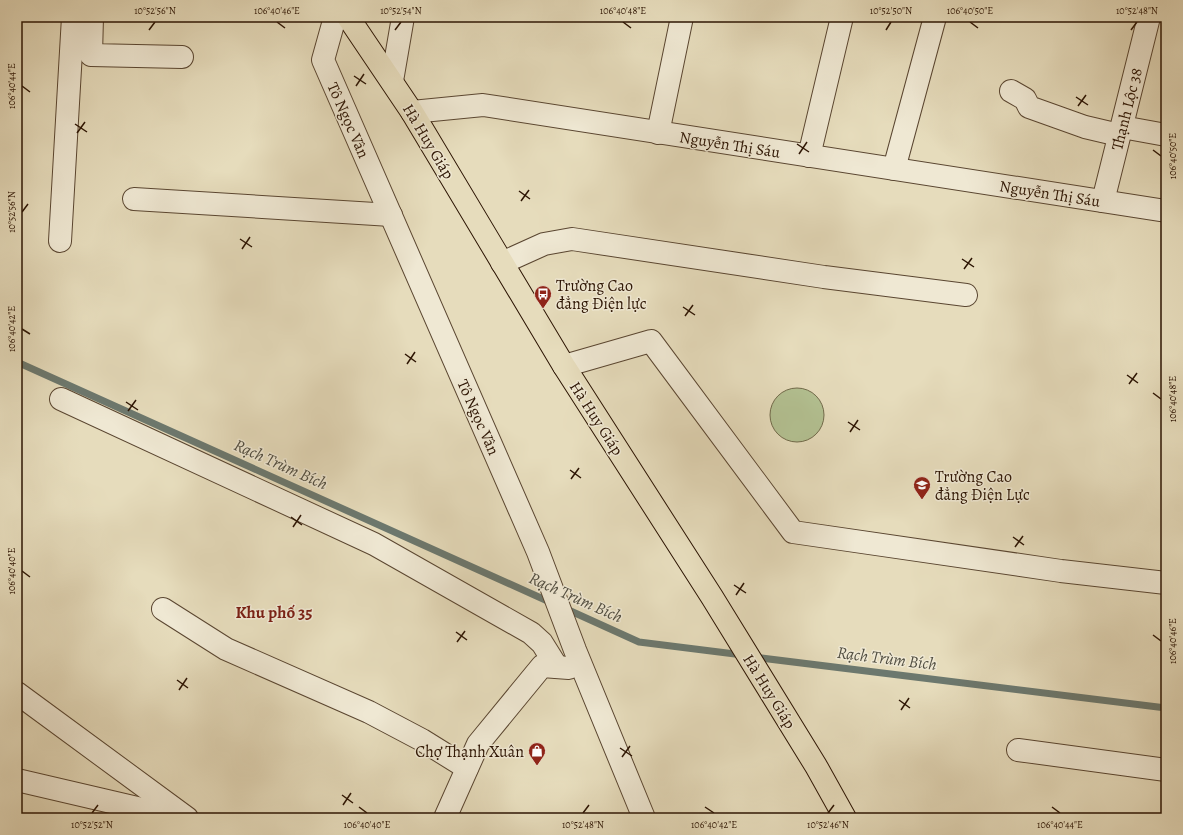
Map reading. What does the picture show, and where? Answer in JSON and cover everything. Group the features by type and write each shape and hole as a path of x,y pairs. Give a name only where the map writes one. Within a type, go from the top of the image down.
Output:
{"main road":[{"name":"Hà Huy Giáp","path":"348,17 412,112 564,366 712,597 816,766 845,818"}],"street":[{"path":"60,241 73,17"},
{"path":"92,17 91,55 182,57"},
{"name":"Tô Ngọc Vân","path":"336,17 323,60 538,552 579,659 644,818"},
{"path":"392,81 403,17"},
{"path":"658,132 682,17"},
{"path":"809,156 842,17"},
{"path":"894,169 935,17"},
{"name":"Thạnh Lộc 38","path":"1103,201 1121,131 1144,18"},
{"path":"1011,91 1025,99 1029,107 1085,127 1166,135"},
{"name":"Nguyễn Thị Sáu","path":"412,112 483,105 1166,211"},
{"path":"134,199 391,215"},
{"path":"502,263 544,244 572,239 824,277 966,295"},
{"path":"564,366 651,341 794,532 1060,571 1166,583"},
{"path":"61,399 374,544 531,633 542,643 557,667"},
{"path":"163,609 226,649 368,712 422,740 468,768"},
{"path":"445,818 478,744 542,666 557,667 579,659"},
{"path":"17,693 188,818"},
{"path":"1018,750 1166,770"},
{"path":"17,780 180,818"}],"green space":[{"path":"792,388 802,388 812,392 820,400 824,410 824,420 820,430 812,438 802,442 792,442 782,438 774,430 770,420 770,410 774,400 782,392"}],"waterway":[{"name":"Rạch Trùm Bích","path":"17,362 552,603"},
{"name":"Rạch Trùm Bích","path":"564,608 639,642 743,655"},
{"name":"Rạch Trùm Bích","path":"753,657 1166,708"}],"place":[{"name":"Trường Cao đẳng Điện lực","path":"543,309"},
{"name":"Trường Cao đẳng Điện Lực","path":"922,500"},
{"name":"Chợ Thạnh Xuân","path":"537,766"}],"district":[{"name":"Khu phố 35","path":"274,612"}]}
